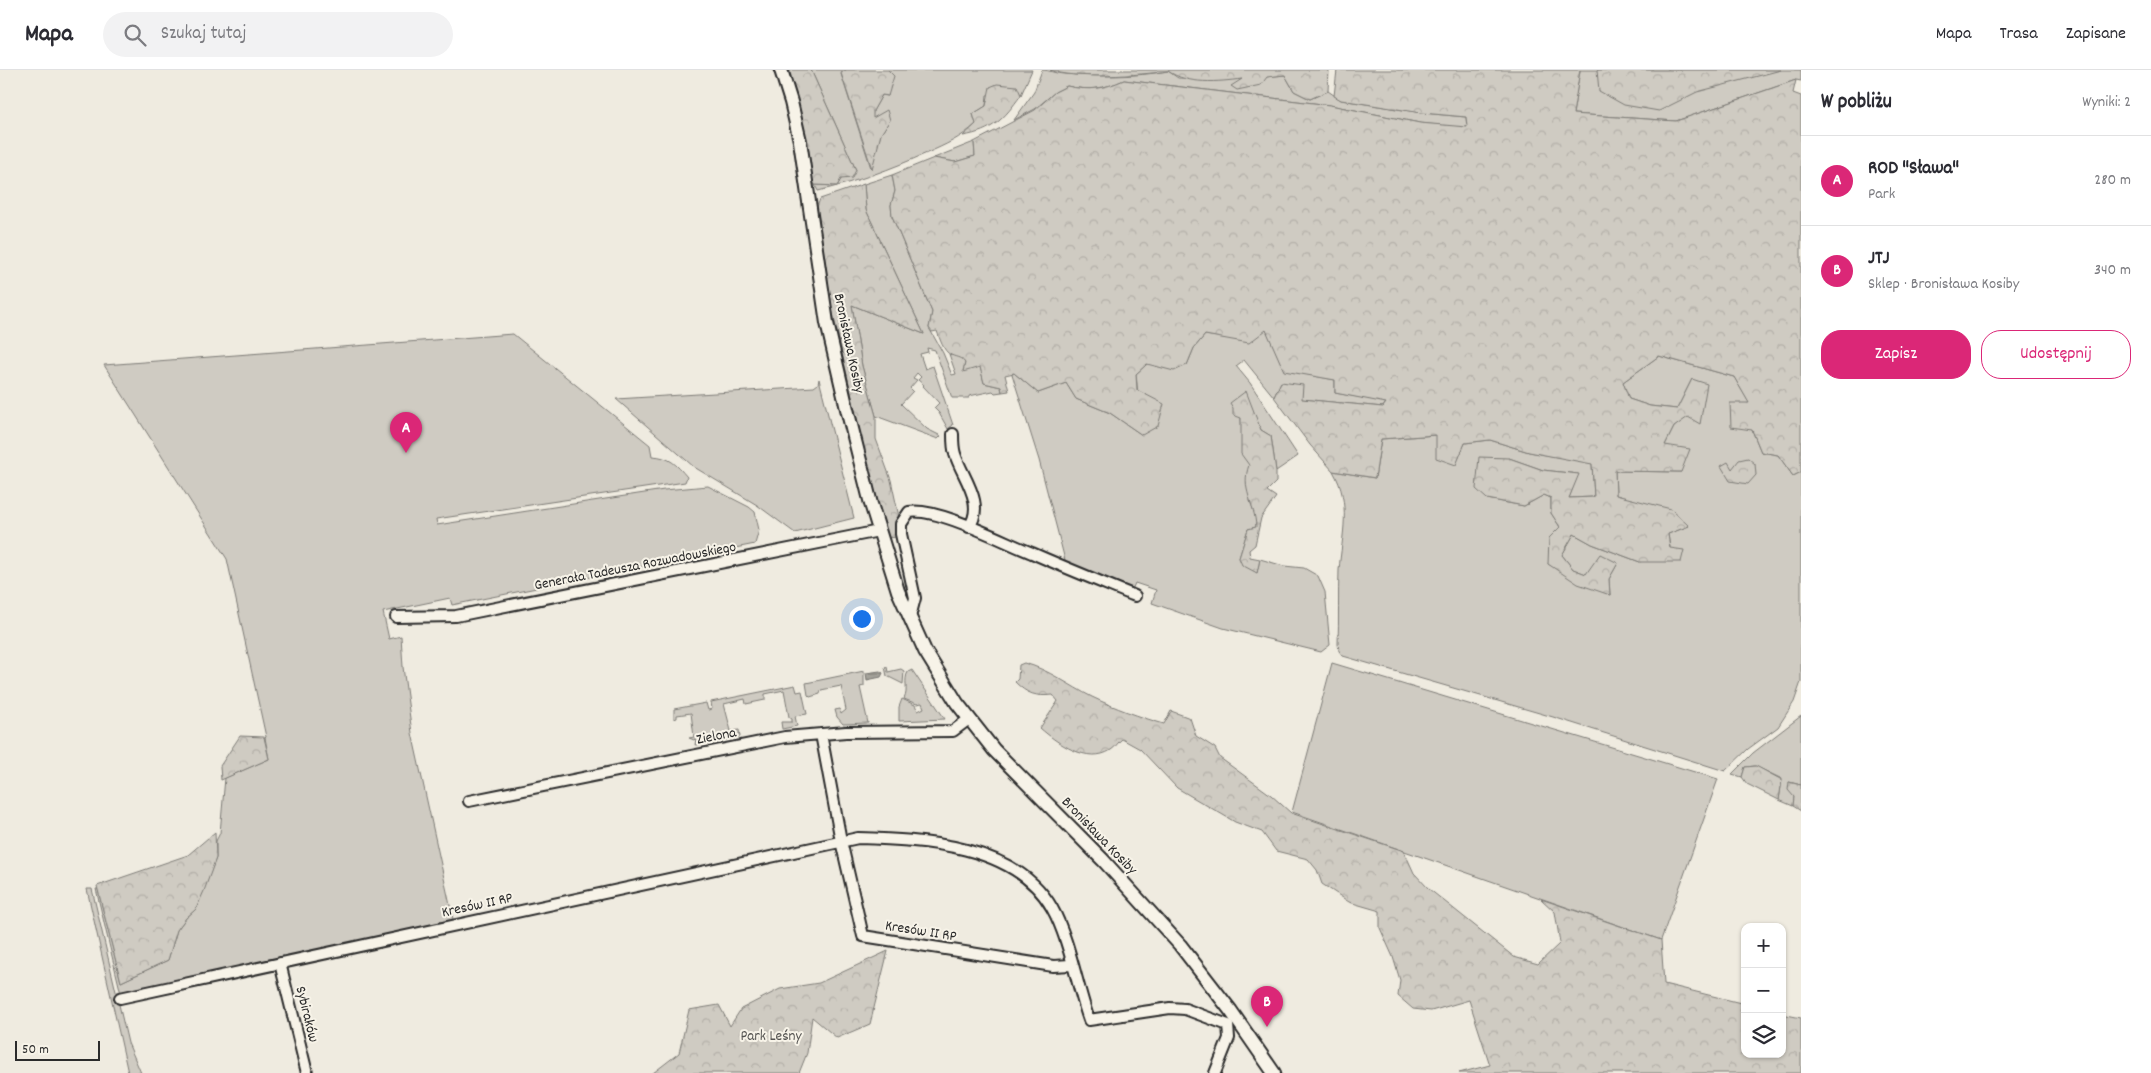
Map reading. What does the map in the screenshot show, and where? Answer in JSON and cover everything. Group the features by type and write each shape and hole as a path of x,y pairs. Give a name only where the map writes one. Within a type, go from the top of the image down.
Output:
{"street":[{"name":"Bronisława Kosiby","path":"781,70 800,141 829,332 847,409 879,530 898,591 925,651 969,719 994,750 1163,924 1207,978 1232,1021 1274,1073"},
{"path":"953,434 955,453 974,499 976,513 969,527"},
{"path":"910,616 915,598 901,534 904,519 909,512 917,511 969,527 1135,596"},
{"name":"Generała Tadeusza Rozwadowskiego","path":"396,618 456,616 879,530"},
{"name":"Zielona","path":"468,801 776,738 821,734 953,731 969,719"},
{"name":"Kresów II RP","path":"821,734 841,841 863,936 1053,966 1071,965"},
{"name":"Kresów II RP","path":"120,998 858,838 942,843 1010,867 1033,884 1044,895 1052,909 1089,1020 1170,1008 1185,1009 1232,1021"},
{"name":"Sybiraków","path":"280,963 307,1073"},
{"path":"1215,1073 1229,1038 1232,1021"}],"green space":[{"path":"791,70 811,70 856,170 852,178 841,179 837,186 815,185 811,179"},
{"path":"811,70 846,70 841,74 871,168 881,134 890,120 872,119 873,111 882,95 888,96 888,70 1032,70 1021,95 1019,92 987,95 986,106 973,114 976,124 953,141 887,170 837,186 841,179 856,170"},
{"path":"846,70 888,70 894,76 888,96 882,95 873,111 873,118 887,110 890,120 881,134 872,169 841,73"},
{"path":"1042,70 1061,74 1103,76 1168,71 1178,78 1244,79 1285,75 1294,91 1310,99 1328,91 1341,100 1422,113 1466,117 1467,128 1420,123 1330,105 1124,80 1096,88 1067,86 1055,92 1035,109 1014,120 1034,92"},
{"path":"1050,70 1329,70 1328,91 1310,99 1294,91 1285,75 1267,77 1261,85 1237,90 1231,86 1242,79 1194,80 1185,79 1168,71 1091,76"},
{"path":"1337,70 1580,70 1573,114 1676,121 1796,80 1793,93 1801,96 1801,472 1793,476 1778,455 1761,452 1752,430 1731,427 1730,403 1749,403 1734,377 1659,356 1623,382 1629,399 1650,406 1677,409 1692,379 1707,384 1700,424 1688,417 1674,427 1665,445 1690,449 1681,472 1615,471 1616,495 1671,509 1689,526 1668,534 1670,548 1684,550 1681,562 1640,562 1592,544 1574,534 1562,555 1573,569 1586,574 1600,554 1618,563 1609,579 1610,595 1578,584 1548,564 1549,538 1560,527 1551,513 1551,498 1544,495 1524,506 1487,499 1476,489 1479,457 1509,458 1543,470 1579,474 1569,498 1594,497 1592,464 1529,452 1490,440 1465,443 1456,465 1436,458 1436,435 1381,439 1375,478 1333,471 1310,445 1274,397 1281,382 1303,385 1302,399 1383,407 1386,403 1335,393 1335,380 1284,371 1266,330 1249,343 1205,335 1194,348 1187,365 1174,371 1147,364 1136,374 1137,390 1164,404 1158,426 1142,435 1110,413 1076,399 1066,383 1038,393 1014,373 1005,375 1009,391 1002,392 1001,387 984,383 980,367 963,372 964,361 948,353 937,331 932,332 929,328 932,312 892,216 891,205 895,191 892,175 934,158 955,162 975,156 974,142 1035,110 1055,92 1067,86 1096,88 1124,80 1330,105 1420,123 1467,127 1466,117 1422,113 1341,100 1334,96"},
{"path":"1580,70 1801,70 1801,81 1796,80 1676,121 1573,114"},
{"path":"1597,70 1781,70 1697,92 1659,111 1624,105 1599,91"},
{"path":"997,84 1017,86 1021,95 997,123 982,131 963,136 976,124 973,114 986,106 990,87"},
{"path":"974,142 975,156 955,162 934,158"},
{"path":"892,175 895,191 891,205 892,216 932,312 929,328 943,353 952,375 956,374 949,354 962,358 965,363 963,371 980,366 984,383 1001,387 1002,392 995,393 993,391 969,396 969,398 952,398 935,350 927,348 928,352 920,354 925,369 933,366 953,425 948,429 934,408 939,403 918,380 921,377 917,373 913,378 917,380 910,388 913,391 901,404 927,429 941,436 938,439 876,416 862,366 852,305 924,334 866,210 864,184"},
{"path":"864,184 866,210 924,334 852,305 862,366 876,416 876,439 891,480 899,517 897,537 887,538 862,441 832,309 817,207 820,199"},
{"path":"815,185 837,186 818,191"},
{"path":"1266,329 1284,370 1335,380 1335,393 1386,402 1383,407 1301,399 1281,382 1274,397 1244,360 1236,366 1250,383 1298,456 1276,471 1271,436 1261,430 1255,417 1241,418 1242,433 1249,465 1250,501 1256,517 1256,527 1248,529 1239,558 1257,573 1260,559 1284,566 1304,568 1318,576 1325,592 1330,645 1321,652 1223,628 1152,603 1156,590 1135,583 1131,592 1066,564 1039,460 1012,374 1014,373 1038,393 1066,383 1076,399 1110,413 1142,435 1136,374 1147,364 1187,365 1194,348 1205,335 1224,338"},
{"path":"513,334 650,445 652,456 664,458 672,462 687,477 685,482 436,519 437,525 664,490 708,486 755,512 759,530 755,544 452,605 450,598 383,612 389,639 401,636 403,667 412,733 453,919 303,955 121,994 96,889 98,889 121,982 168,960 177,930 196,909 216,858 216,841 220,833 225,778 269,759 266,737 227,559 104,365"},
{"path":"1659,356 1734,377 1750,404 1752,430 1761,452 1778,455 1793,476 1801,472 1801,682 1794,702 1778,727 1748,749 1725,771 1553,717 1343,656 1339,651 1338,644 1339,570 1344,508 1339,483 1333,471 1375,478 1381,439 1437,435 1456,464 1465,443 1490,440 1529,452 1592,463 1594,497 1569,498 1578,474 1543,470 1509,458 1487,499 1524,506 1544,495 1551,498 1551,513 1560,527 1548,564 1610,595 1609,579 1618,563 1586,574 1573,569 1562,555 1574,534 1592,544 1640,562 1670,548 1668,534 1689,526 1638,502 1616,495 1615,471 1681,472 1665,445 1674,427 1688,416 1700,423 1692,379 1677,409 1650,406 1629,399 1623,382"},
{"path":"819,379 854,518 795,533 757,505 694,467 616,399 814,387 818,384"},
{"path":"1246,391 1261,430 1271,436 1276,471 1276,482 1267,491 1276,497 1261,518 1255,545 1249,550 1250,557 1260,559 1257,573 1242,565 1239,558 1248,529 1256,527 1246,482 1249,465 1241,454 1241,418 1233,415 1233,408 1230,403"},
{"path":"1748,458 1755,464 1756,475 1748,484 1730,481 1721,466 1728,462 1732,469 1739,460"},
{"path":"1024,663 1033,666 1119,709 1164,724 1171,711 1190,718 1196,736 1215,748 1220,758 1271,795 1291,813 1404,851 1414,873 1429,889 1514,957 1538,964 1560,943 1555,912 1541,899 1661,940 1664,984 1741,1003 1741,1058 1786,1058 1786,1015 1801,1018 1801,1073 1459,1073 1490,1065 1469,1000 1431,1011 1413,1009 1398,996 1400,980 1393,957 1380,928 1380,911 1349,902 1322,884 1317,870 1308,859 1276,851 1262,832 1235,822 1177,788 1140,749 1122,739 1111,750 1093,755 1083,754 1055,740 1040,728 1058,701 1053,695 1042,696 1028,692 1015,682 1018,679 1019,665"},
{"path":"1332,663 1718,779 1661,940 1292,812"},
{"path":"885,667 887,667 888,672 901,669 904,671 903,684 887,676"},
{"path":"912,670 945,719 899,721 899,707 902,699 915,705 918,711 924,708 922,703 917,704 904,699 907,675"},
{"path":"864,671 864,686 860,687 868,723 843,724 837,717 835,710 840,709 841,714 846,710 841,686 821,690 820,694 810,697 808,695 806,683"},
{"path":"795,685 797,692 802,691 807,714 795,716 797,726 782,729 781,722 792,722 792,719 789,717 784,690 765,694 765,700 746,704 745,699 724,704 731,731 739,730 740,737 718,741 717,738 714,739 714,742 695,745 696,738 694,740 689,738 694,737 691,713 677,715 677,718 674,719 674,709 706,703 708,710 712,709 711,702"},
{"path":"1801,716 1801,785 1789,782 1794,797 1793,806 1779,800 1782,779 1755,766 1745,767 1742,777 1732,774 1753,753"},
{"path":"240,736 264,737 269,759 221,780 220,766"},
{"path":"1756,766 1782,780 1779,800 1747,784 1742,777 1745,767"},
{"path":"1789,782 1801,785 1801,811 1793,806 1794,797 1788,790"},
{"path":"215,832 216,858 204,891 196,909 177,930 168,960 121,982 97,886 188,855"},
{"path":"87,889 92,889 128,1043 141,1073 128,1073"},
{"name":"Park Leśny","path":"888,951 870,1024 837,1038 812,1017 807,1053 799,1073 653,1073 679,1053 689,1010 719,1005 730,1026 741,1009 780,989 819,983"}],"shaded area":[{"path":"880,671 883,673 881,677 867,680 866,673"}],"place":[{"name":"ROD \"Sława\"","path":"406,453"},
{"name":"JTJ","path":"1267,1027"}]}
